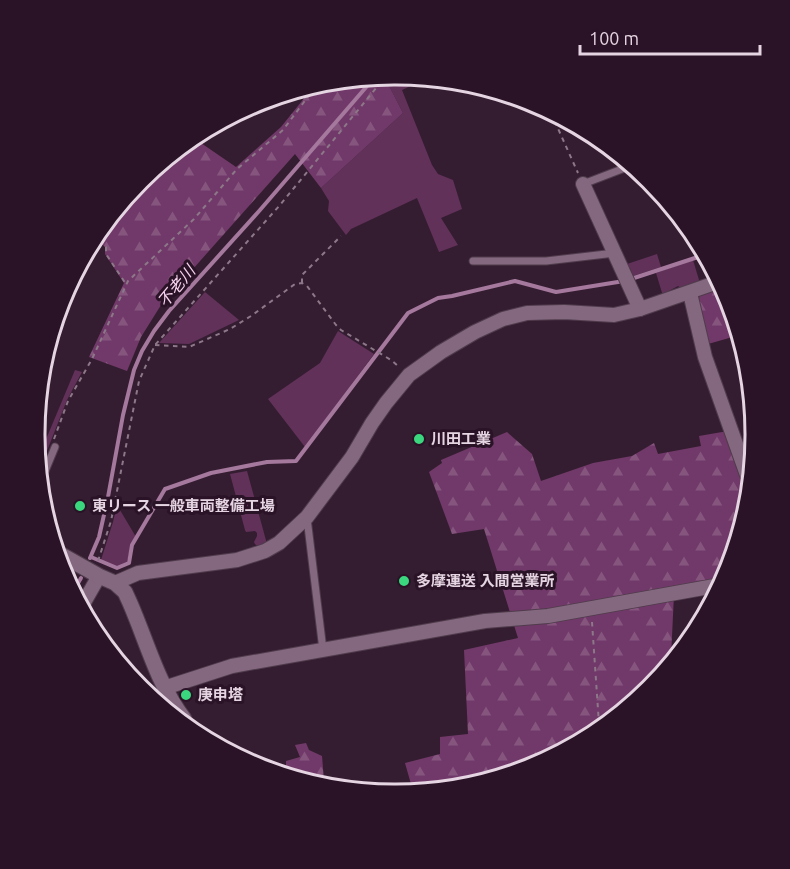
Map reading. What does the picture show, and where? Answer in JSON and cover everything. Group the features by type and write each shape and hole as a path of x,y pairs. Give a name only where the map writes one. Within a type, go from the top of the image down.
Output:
{"street":[{"path":"583,184 640,309"},
{"path":"115,583 138,573 237,560 266,551 279,543 307,517 352,457 386,403 409,375 441,352 475,332 503,319 527,313 564,312 614,315 640,309 711,285"},
{"path":"690,292 705,357 743,465"},
{"path":"69,559 115,583 124,592 164,688 174,705"},
{"path":"86,598 99,576"},
{"path":"164,688 232,666 485,621 548,616 710,587"}],"lane":[{"path":"583,184 623,169"},
{"path":"473,261 546,261 615,253"},
{"path":"47,467 55,447"},
{"path":"307,517 323,650"}],"path":[{"path":"99,558 111,521 139,381 156,345 280,205 379,85"},
{"path":"55,447 54,438 68,401 93,359 126,284 194,219 237,169 283,130 309,95"},
{"path":"556,124 583,184"},
{"path":"302,283 302,275 341,236"},
{"path":"102,243 106,247 106,254 126,284"},
{"path":"156,345 189,347 230,329 295,284 302,283 336,326 409,375"},
{"path":"592,608 599,719"}],"shaded area":[{"path":"389,85 413,85 402,90 432,165 438,174 453,180 462,209 441,218 458,245 439,252 417,198 351,229 346,235 328,211 329,201 321,188 403,113"},
{"path":"657,254 661,267 633,276 630,268 626,269 624,265"},
{"path":"693,260 699,280 697,284 683,290 678,286 663,296 656,273"},
{"path":"205,292 239,320 189,344 159,343"},
{"path":"338,331 374,354 305,447 268,399 320,363"},
{"path":"75,370 82,372 67,400 46,454 45,441"},
{"path":"247,471 267,544 262,546 254,542 257,536 255,531 246,532 245,530 230,474"},
{"path":"117,505 136,537 131,545 127,562 117,567 101,560"}],"green space":[{"path":"389,85 403,113 321,188 295,154 161,305 141,337 127,371 89,357 124,283 105,254 105,247 102,244 117,221 164,171 201,143 236,167 281,127 306,95 349,87"},
{"path":"713,289 731,337 708,344 698,300 701,293"},
{"path":"728,431 743,473 742,480 733,525 709,589 674,594 671,650 626,698 570,738 529,758 486,773 441,782 411,784 405,763 440,754 440,737 468,734 464,650 518,638 484,529 452,534 429,472 442,463 441,460 507,432 532,454 541,481 593,463 632,456 654,443 658,454 701,446 699,436"},
{"path":"306,743 309,750 322,756 324,777 286,767 286,761 300,757 295,745"}],"waterway":[{"name":"不老川","path":"90,558 99,537 123,415 134,370 142,351 169,311 368,85"},
{"path":"631,279 696,257"},
{"path":"91,557 117,568 129,563 132,545 165,489 211,473 267,462 296,461 408,313 438,298 515,281 556,292 624,281"},
{"name":"不老川","path":"78,583 81,578"}],"place":[{"name":"川田工業","path":"419,439"},
{"name":"東リース 一般車両整備工場","path":"80,506"},
{"name":"多摩運送 入間営業所","path":"404,581"},
{"name":"庚申塔","path":"186,695"}]}
